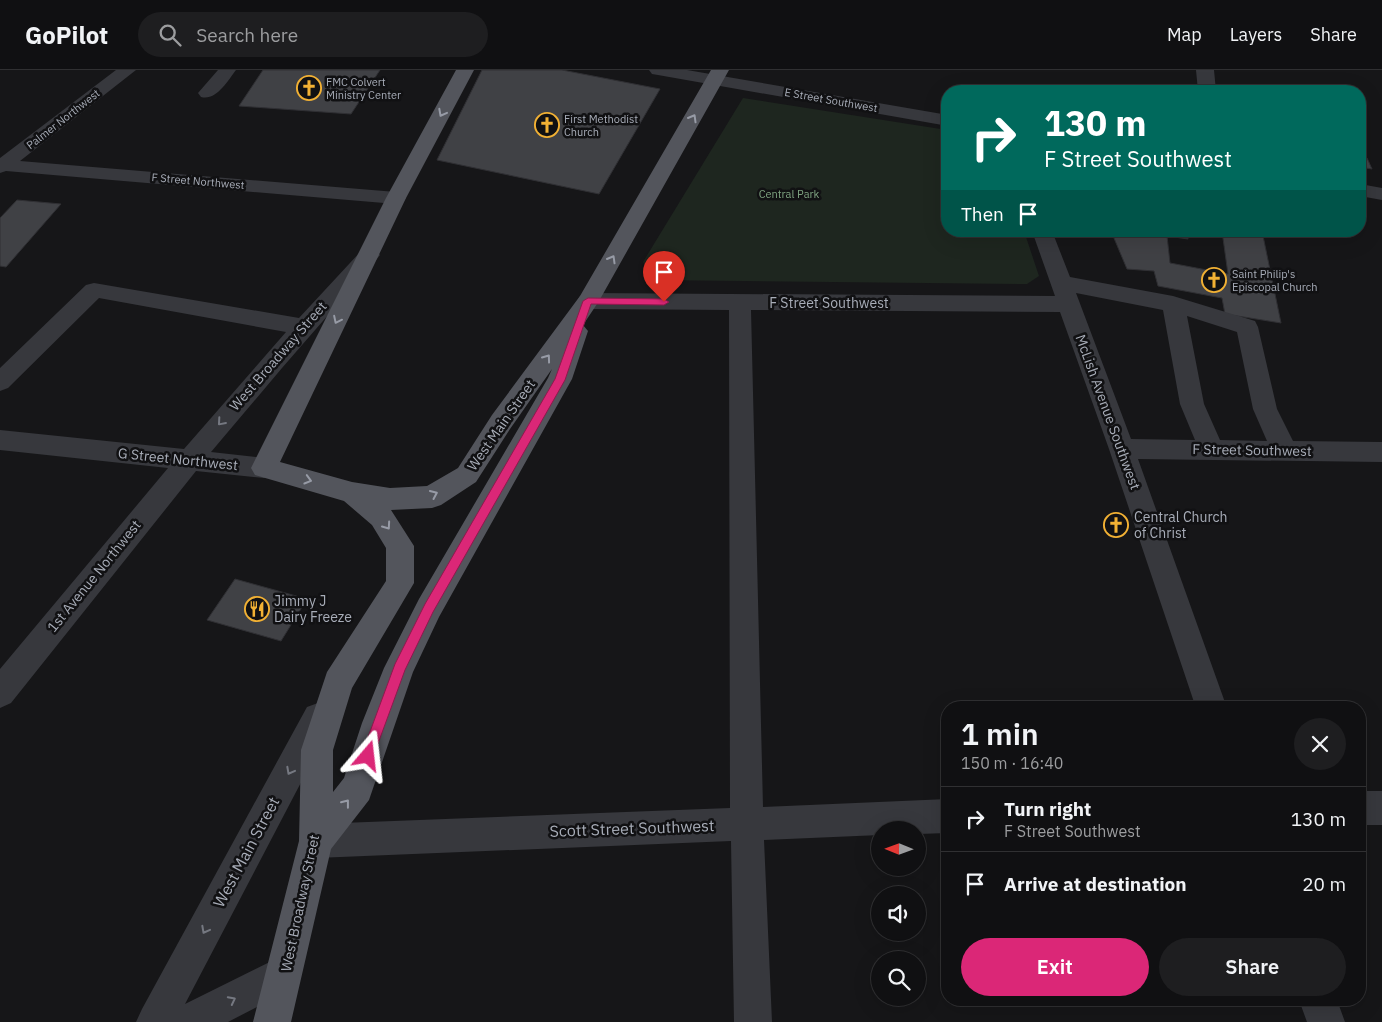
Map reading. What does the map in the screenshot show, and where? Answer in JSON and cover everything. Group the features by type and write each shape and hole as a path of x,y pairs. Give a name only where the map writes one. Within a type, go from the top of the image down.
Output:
{"main road":[{"name":"West Broadway Street","path":"264,468 396,198 465,70"},
{"name":"West Main Street","path":"352,493 390,499 432,497 467,474 501,422 588,301 717,75"},
{"name":"West Main Street","path":"316,841 357,788 378,723 399,668 429,608 560,380 588,301"},
{"name":"G Street Northwest","path":"264,468 352,493"},
{"name":"West Broadway Street","path":"272,1022 316,841 317,750 338,682 400,583 400,546 381,517 352,493"}],"street":[{"name":"Palmer Northwest","path":"1,166 126,70"},
{"path":"207,93 227,70"},
{"name":"E Street Southwest","path":"658,70 717,75 941,120"},
{"path":"1205,70 1207,85"},
{"name":"F Street Northwest","path":"1,166 396,198"},
{"path":"1366,191 1382,194"},
{"name":"McLish Avenue Southwest","path":"1044,237 1122,449 1210,701"},
{"name":"West Broadway Street","path":"189,460 302,327 369,254"},
{"path":"0,382 94,290 302,327"},
{"name":"F Street Southwest","path":"588,301 740,302 1066,293 1173,304 1247,327 1265,409 1285,451"},
{"path":"740,302 747,823 753,1022"},
{"path":"1173,304 1192,404 1212,450"},
{"name":"G Street Northwest","path":"0,440 264,468"},
{"name":"F Street Southwest","path":"1122,449 1382,452"},
{"name":"1st Avenue Northwest","path":"0,693 189,460"},
{"name":"West Main Street","path":"155,1022 338,682"},
{"path":"1366,808 1382,808"},
{"name":"Scott Street Southwest","path":"316,841 941,816"},
{"path":"189,1022 284,973"},
{"path":"1320,1006 1326,1022"}],"green space":[{"name":"Central Park","path":"743,98 941,129 941,237 1026,237 1039,276 1027,284 655,280 643,262"}],"building":[{"name":"FMC Colvert Ministry Center","path":"263,70 380,70 351,114 239,106"},
{"name":"First Methodist Church","path":"482,70 562,70 660,89 599,194 437,160"},
{"path":"1366,158 1367,158 1372,169 1366,168"},
{"path":"17,200 61,204 6,267 0,266 0,218"},
{"name":"Saint Philip's Episcopal Church","path":"1114,237 1167,237 1170,263 1228,274 1223,237 1263,237 1281,323 1225,314 1222,298 1158,286 1154,271 1127,269"},
{"name":"Jimmy J Dairy Freeze","path":"235,579 307,599 281,641 207,620"}],"place":[{"name":"FMC Colvert Ministry Center","path":"309,88"},
{"name":"First Methodist Church","path":"547,125"},
{"name":"Saint Philip's Episcopal Church","path":"1214,280"},
{"name":"Central Church of Christ","path":"1116,525"},
{"name":"Jimmy J Dairy Freeze","path":"257,609"}],"route":[{"path":"368,756 378,723 399,668 429,608 560,380 588,301 664,302"}]}
